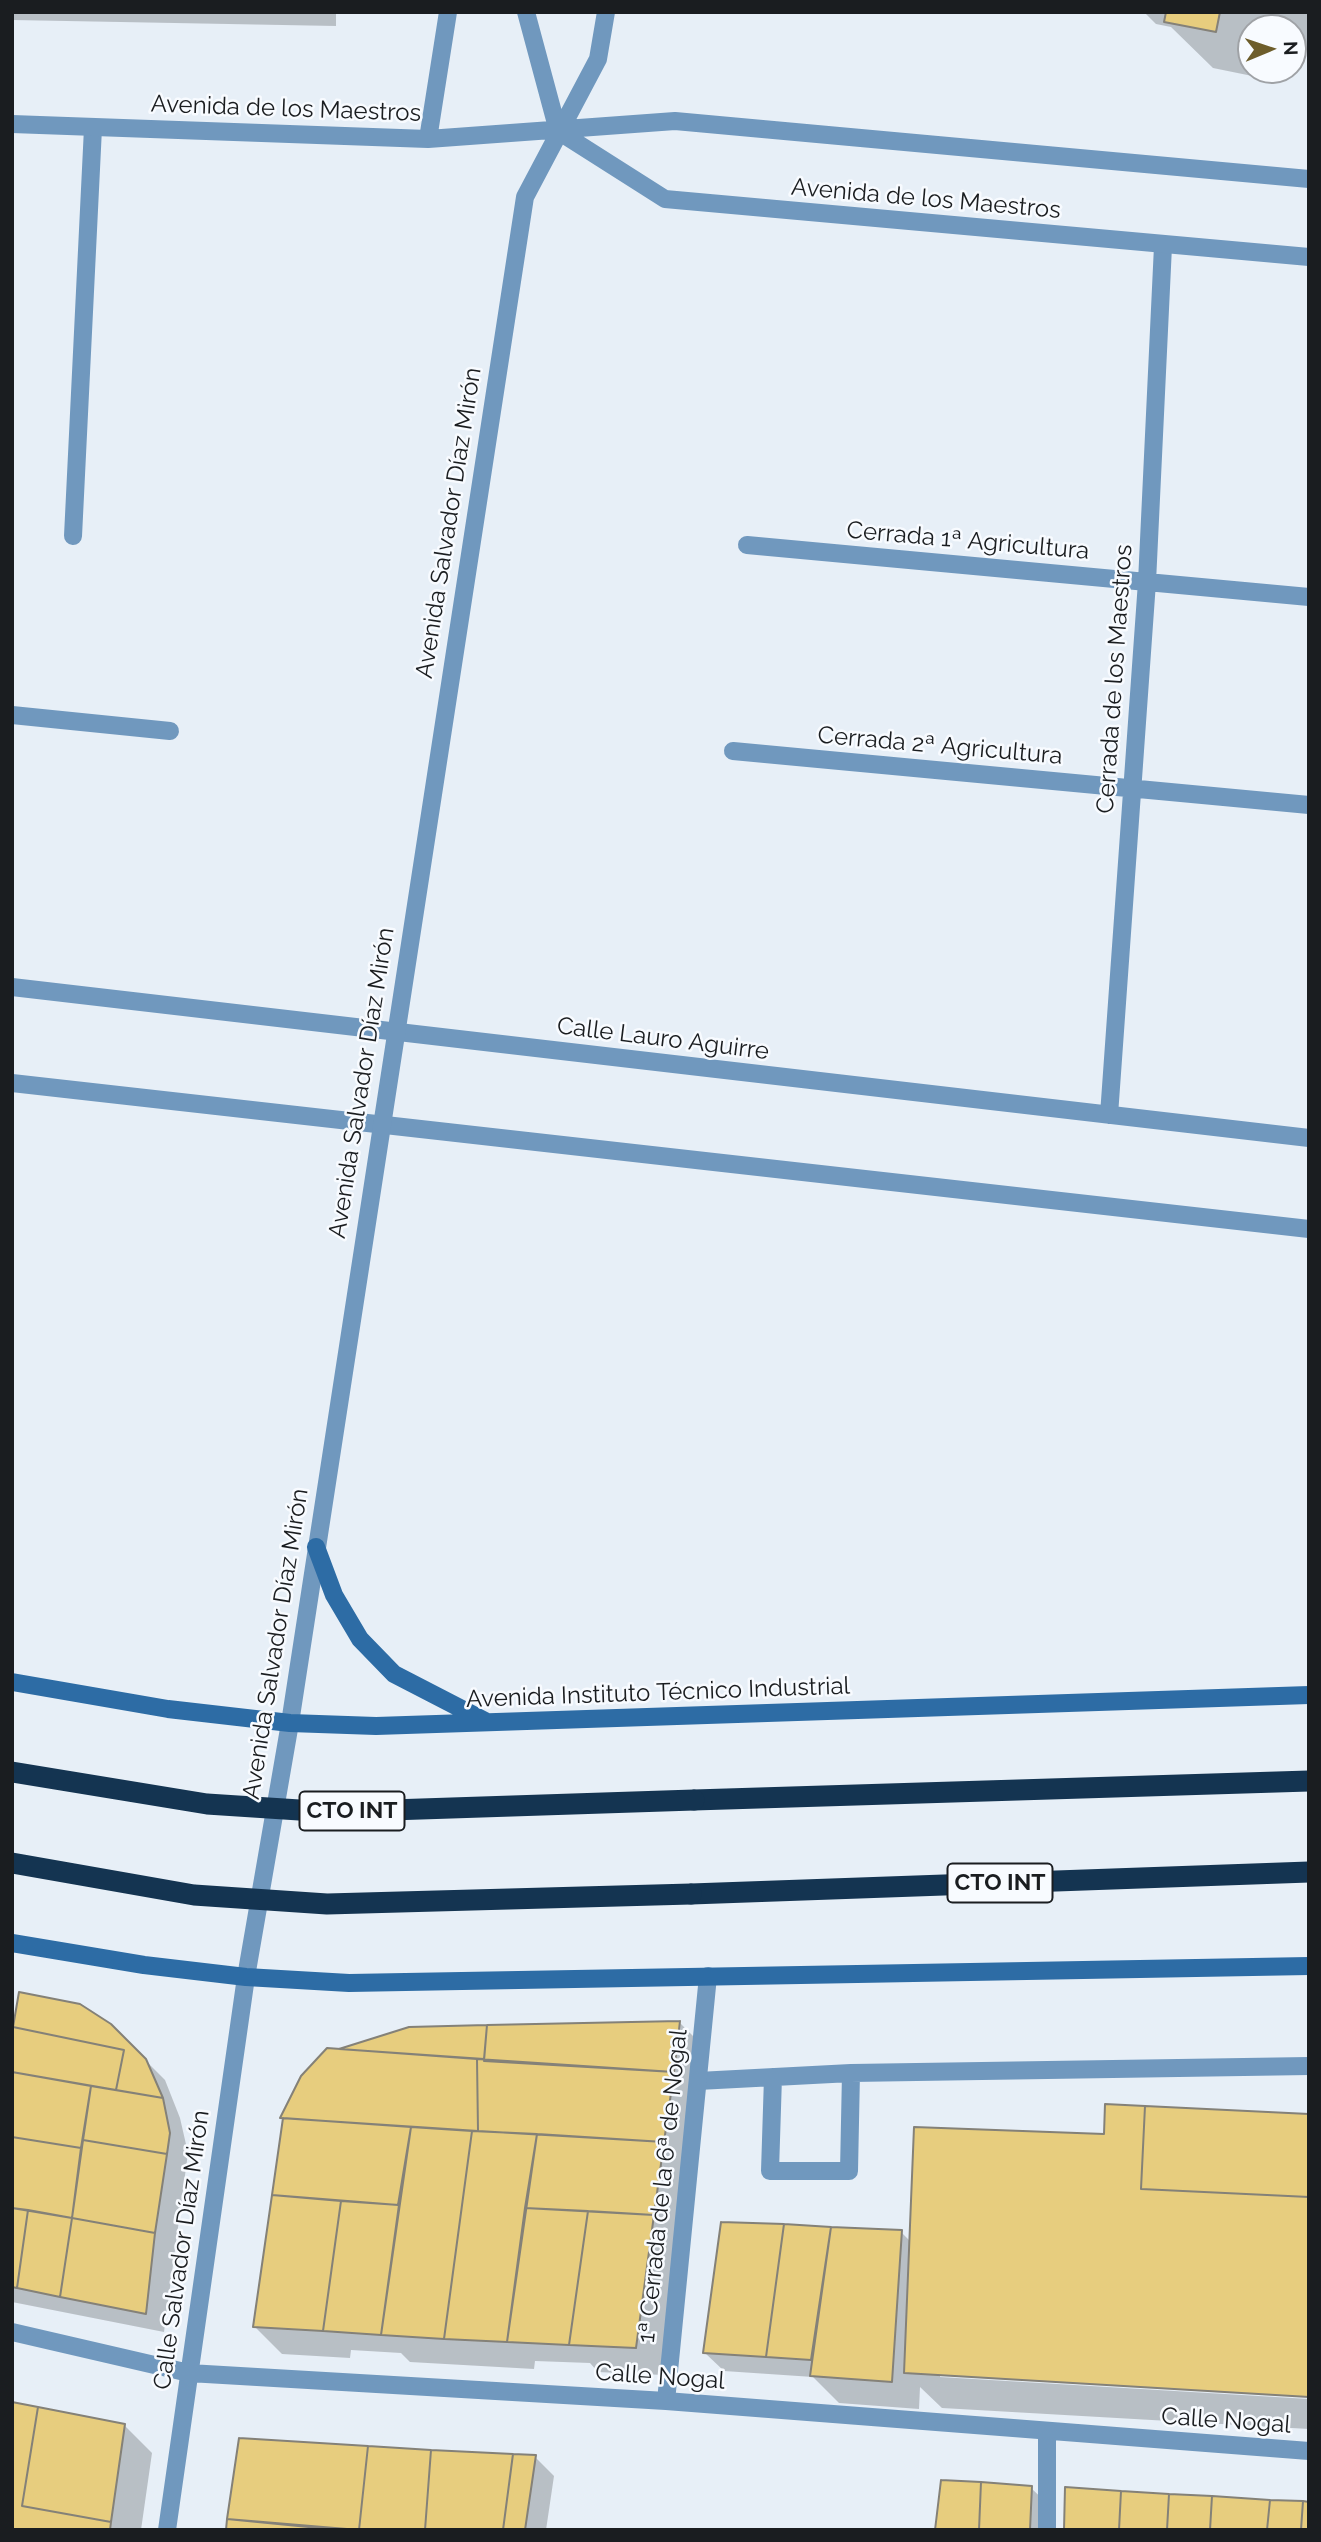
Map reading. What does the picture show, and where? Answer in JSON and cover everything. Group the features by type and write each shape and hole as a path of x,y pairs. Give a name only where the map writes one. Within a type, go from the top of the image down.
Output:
{"highway":[{"name":"CTO INT","path":"12,1772 207,1804 330,1811 1309,1781"},
{"name":"CTO INT","path":"12,1863 194,1895 327,1904 1309,1872"}],"main road":[{"path":"316,1548 334,1595 353,1628 394,1674 435,1698 491,1724"},
{"name":"Avenida Instituto Técnico Industrial","path":"12,1682 168,1709 290,1723 376,1726 1309,1695"},
{"path":"12,1943 144,1965 246,1977 349,1983 1309,1966"}],"street":[{"path":"428,139 448,12"},
{"path":"526,12 558,131"},
{"path":"558,131 598,59 606,12"},
{"name":"Avenida de los Maestros","path":"12,124 428,139 675,121 1309,180"},
{"path":"74,536 93,128"},
{"name":"Avenida de los Maestros","path":"558,131 665,199 1163,246 1309,257"},
{"name":"Avenida Salvador Díaz Mirón","path":"246,1977 290,1723 379,1125 525,197 558,131"},
{"name":"Cerrada de los Maestros","path":"1109,1115 1147,582 1163,246"},
{"name":"Cerrada 1ª Agricultura","path":"747,545 1309,597"},
{"path":"12,715 170,731"},
{"name":"Cerrada 2ª Agricultura","path":"733,751 1309,805"},
{"name":"Calle Lauro Aguirre","path":"12,987 1309,1138"},
{"path":"12,1083 1309,1229"},
{"name":"1ª Cerrada de la 6ª de Nogal","path":"666,2401 708,1976"},
{"name":"Calle Salvador Díaz Mirón","path":"167,2530 246,1977"},
{"path":"698,2081 851,2073 1309,2066"},
{"path":"773,2077 770,2171 849,2171 851,2073"},
{"name":"Calle Nogal","path":"12,2332 189,2373 666,2401 1047,2433 1309,2451"},
{"path":"1047,2433 1047,2530"}],"building":[{"path":"1166,12 1220,12 1216,32 1164,22"},
{"path":"19,1992 80,2004 111,2024 146,2059 163,2098 116,2090 124,2050 13,2027"},
{"path":"680,2021 674,2072 484,2061 487,2025"},
{"path":"487,2025 484,2059 339,2049 409,2027"},
{"path":"13,2027 124,2050 116,2090 12,2072"},
{"path":"327,2048 477,2059 478,2131 280,2118 301,2076"},
{"path":"477,2059 674,2072 664,2142 478,2131"},
{"path":"12,2072 91,2086 81,2148 12,2137"},
{"path":"91,2086 163,2098 170,2133 167,2154 83,2140"},
{"path":"1105,2104 1145,2106 1141,2189 1309,2197 1309,2397 904,2373 914,2127 1104,2134"},
{"path":"1145,2106 1309,2114 1309,2197 1141,2189"},
{"path":"283,2118 411,2127 398,2205 272,2195"},
{"path":"411,2127 472,2131 444,2339 381,2335"},
{"path":"472,2131 537,2134 507,2342 444,2339"},
{"path":"537,2134 664,2142 654,2215 525,2208"},
{"path":"12,2137 81,2148 72,2218 12,2208"},
{"path":"83,2140 167,2154 155,2233 72,2218"},
{"path":"272,2195 341,2201 323,2331 253,2327"},
{"path":"341,2201 399,2205 381,2335 323,2331"},
{"path":"12,2208 28,2210 17,2288 12,2287"},
{"path":"525,2208 588,2211 569,2345 507,2342"},
{"path":"28,2210 72,2218 60,2297 17,2288"},
{"path":"588,2211 654,2215 636,2348 569,2345"},
{"path":"72,2218 155,2233 146,2314 60,2297"},
{"path":"721,2222 784,2224 766,2357 703,2353"},
{"path":"784,2224 831,2227 811,2360 766,2357"},
{"path":"831,2227 902,2230 892,2382 810,2376"},
{"path":"12,2402 38,2407 22,2506 111,2522 110,2530 12,2530"},
{"path":"38,2407 125,2424 111,2522 22,2506"},
{"path":"239,2438 368,2446 359,2530 227,2519"},
{"path":"368,2446 431,2450 425,2530 359,2530"},
{"path":"431,2450 513,2454 503,2530 425,2530"},
{"path":"513,2454 536,2455 525,2530 503,2530"},
{"path":"941,2480 981,2482 979,2530 935,2530"},
{"path":"981,2482 1032,2486 1030,2530 979,2530"},
{"path":"1065,2487 1121,2491 1119,2530 1064,2530"},
{"path":"1121,2491 1169,2494 1167,2530 1119,2530"},
{"path":"1169,2494 1212,2496 1210,2530 1167,2530"},
{"path":"1212,2496 1270,2500 1267,2530 1210,2530"},
{"path":"1270,2500 1303,2501 1301,2530 1267,2530"},
{"path":"1303,2501 1309,2502 1309,2530 1301,2530"},
{"path":"227,2519 339,2530 226,2530"}]}
